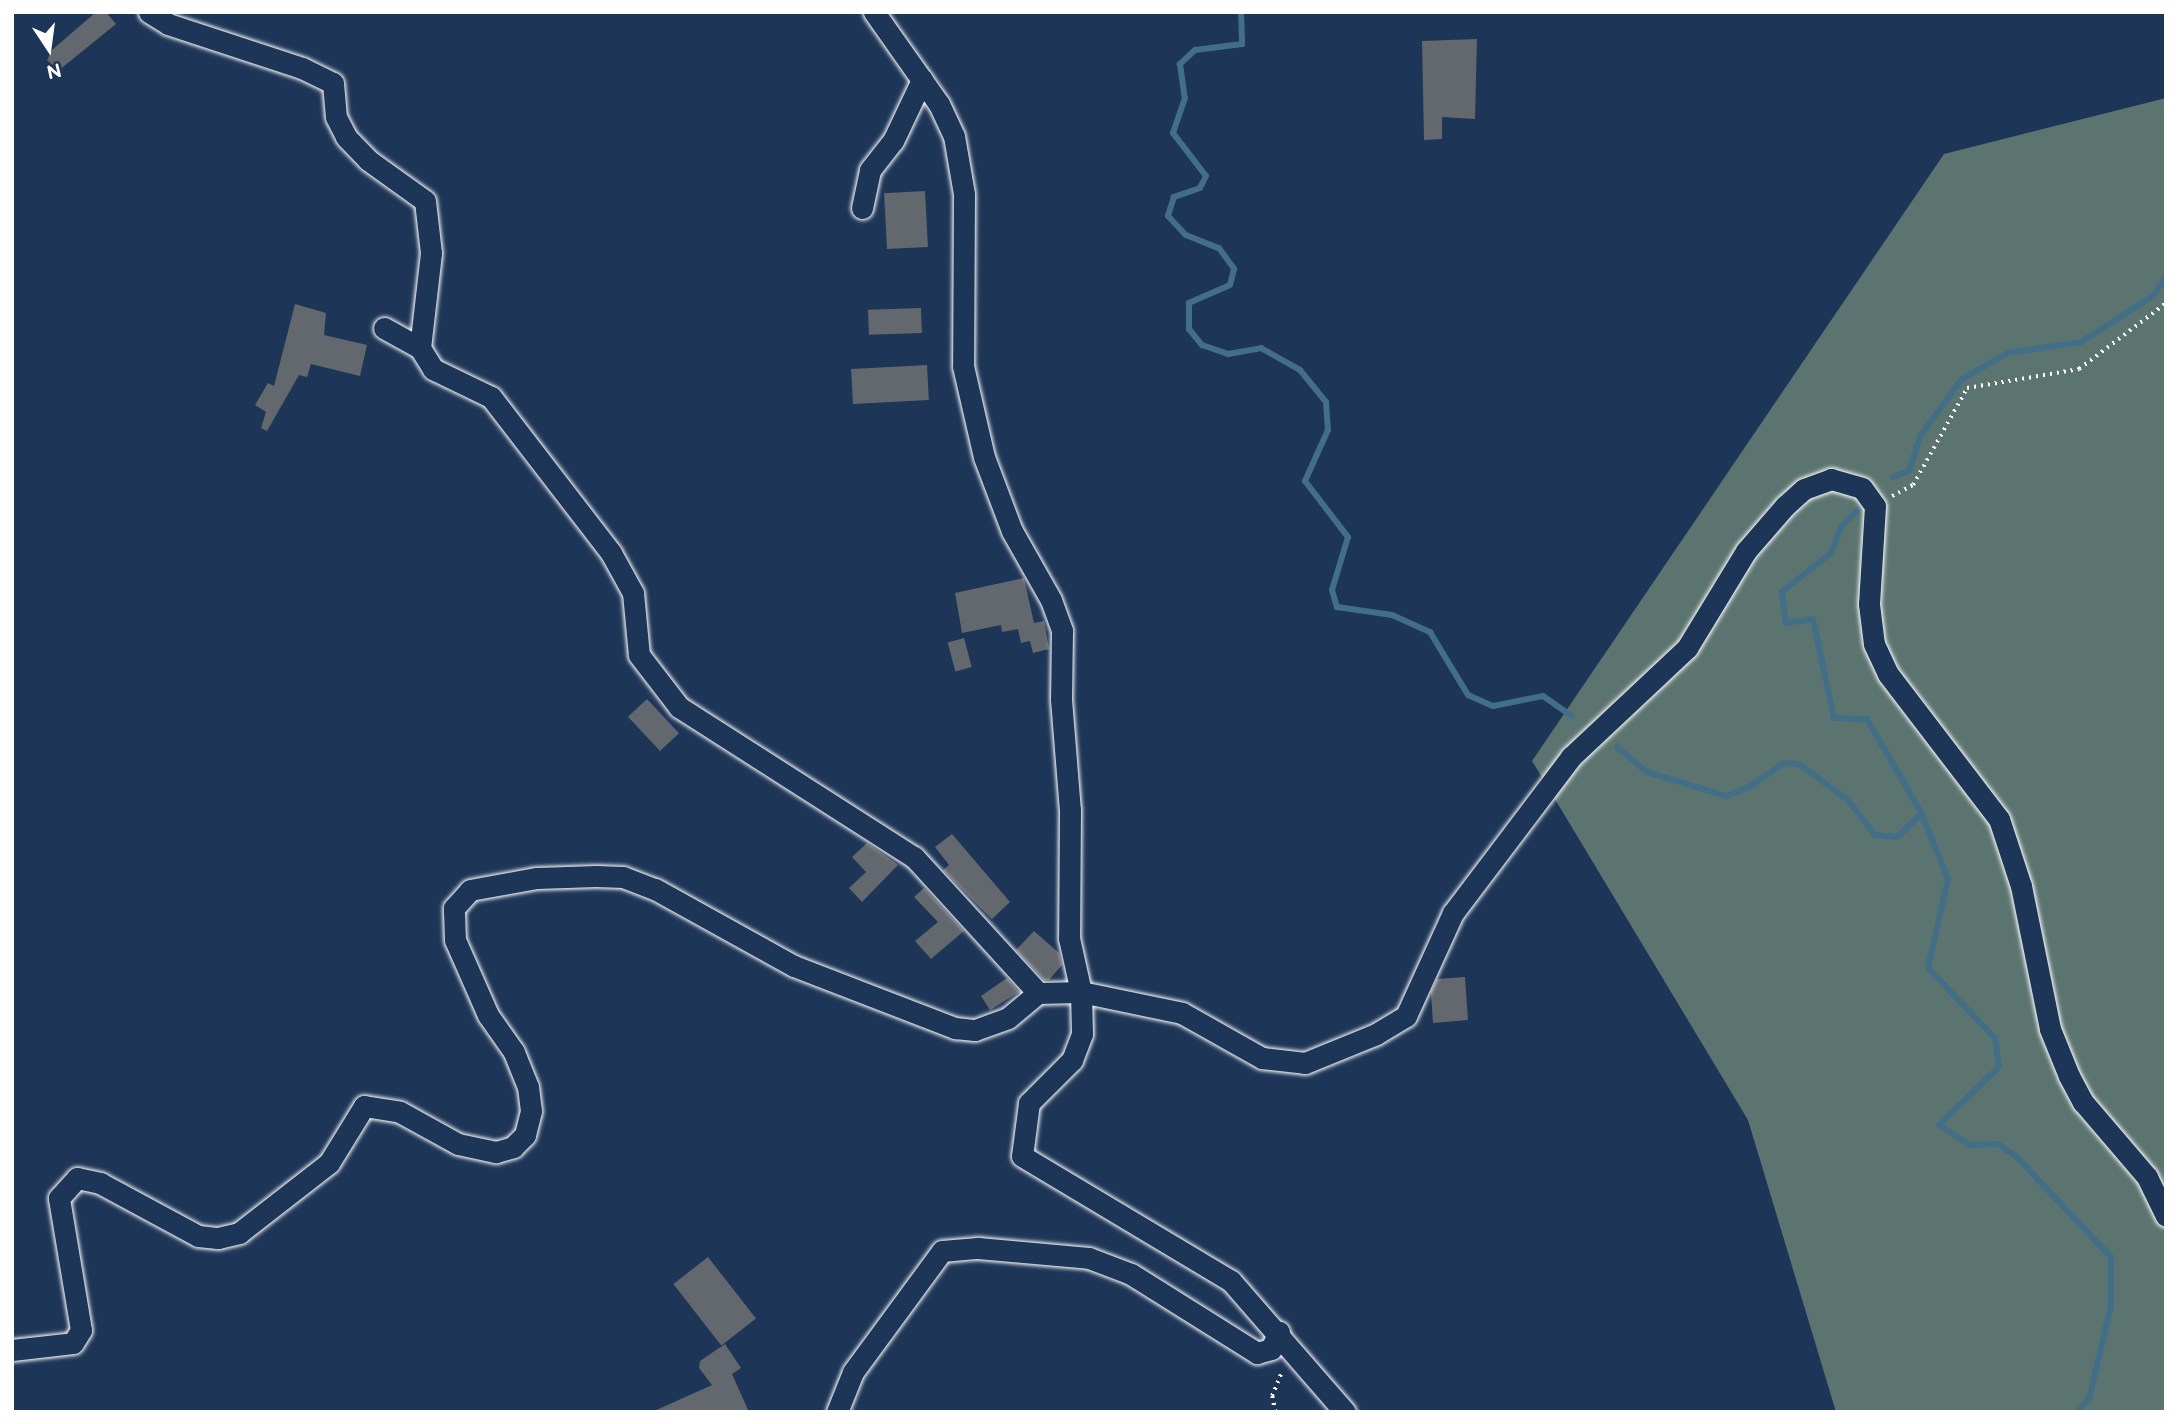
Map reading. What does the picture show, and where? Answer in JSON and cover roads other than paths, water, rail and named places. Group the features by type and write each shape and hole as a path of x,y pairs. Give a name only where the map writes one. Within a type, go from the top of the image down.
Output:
{"street":[{"path":"149,12 168,24 302,68 333,83 336,117 346,137 368,160 425,201 432,253 420,348"},
{"path":"874,12 922,80 954,136 964,194 960,329 963,366 984,457 1012,531 1051,600 1062,631 1061,699 1070,810 1069,938 1081,992 1082,1034 1072,1060 1030,1104 1022,1156 1231,1280 1286,1339 1345,1412"},
{"path":"862,208 870,170 893,141 922,80"},
{"path":"384,328 420,348 433,369 491,397 611,553 633,593 639,655 679,707 914,857 1038,993"},
{"path":"12,1350 73,1343 81,1330 59,1198 77,1178 100,1183 198,1236 218,1238 240,1233 329,1163 364,1106 400,1112 458,1143 496,1152 513,1147 525,1135 531,1111 528,1087 514,1052 488,1015 455,940 454,908 470,890 537,878 623,877 655,888 793,966 955,1028 975,1030 1008,1018 1038,993 1081,992 1182,1013 1262,1058 1305,1063 1376,1034 1406,1016 1453,913 1571,757 1687,648 1746,551 1785,506 1804,489 1831,479 1862,488 1875,506 1869,604 1874,645 1888,674 1999,819 2021,886 2050,1029 2069,1076 2083,1102 2147,1177 2166,1216"},
{"path":"837,1412 853,1372 942,1251 978,1248 1089,1258 1154,1287 1257,1353 1286,1339"}],"waterway":[{"path":"1241,12 1242,44 1195,50 1180,64 1185,98 1173,133 1206,176 1200,188 1174,197 1168,216 1186,235 1219,248 1234,269 1230,285 1189,303 1189,329 1202,345 1228,354 1261,348 1300,370 1326,402 1328,430 1305,481 1348,537 1332,590 1337,607 1392,615 1430,632 1468,695 1493,706 1543,696 1572,716"},
{"path":"1893,477 1909,471 1921,435 1962,379 2008,353 2081,342 2153,296 2166,277"},
{"path":"1866,502 1841,527 1831,553 1782,592 1786,623 1813,619 1834,718 1867,719 1922,814 1948,879 1928,968 1995,1038 1999,1067 1939,1125 1970,1145 1998,1144 2016,1156 2111,1257 2111,1306 2089,1399 2077,1412"},
{"path":"1617,747 1647,772 1726,796 1749,787 1784,763 1799,764 1848,800 1875,835 1897,837 1922,814"}]}
